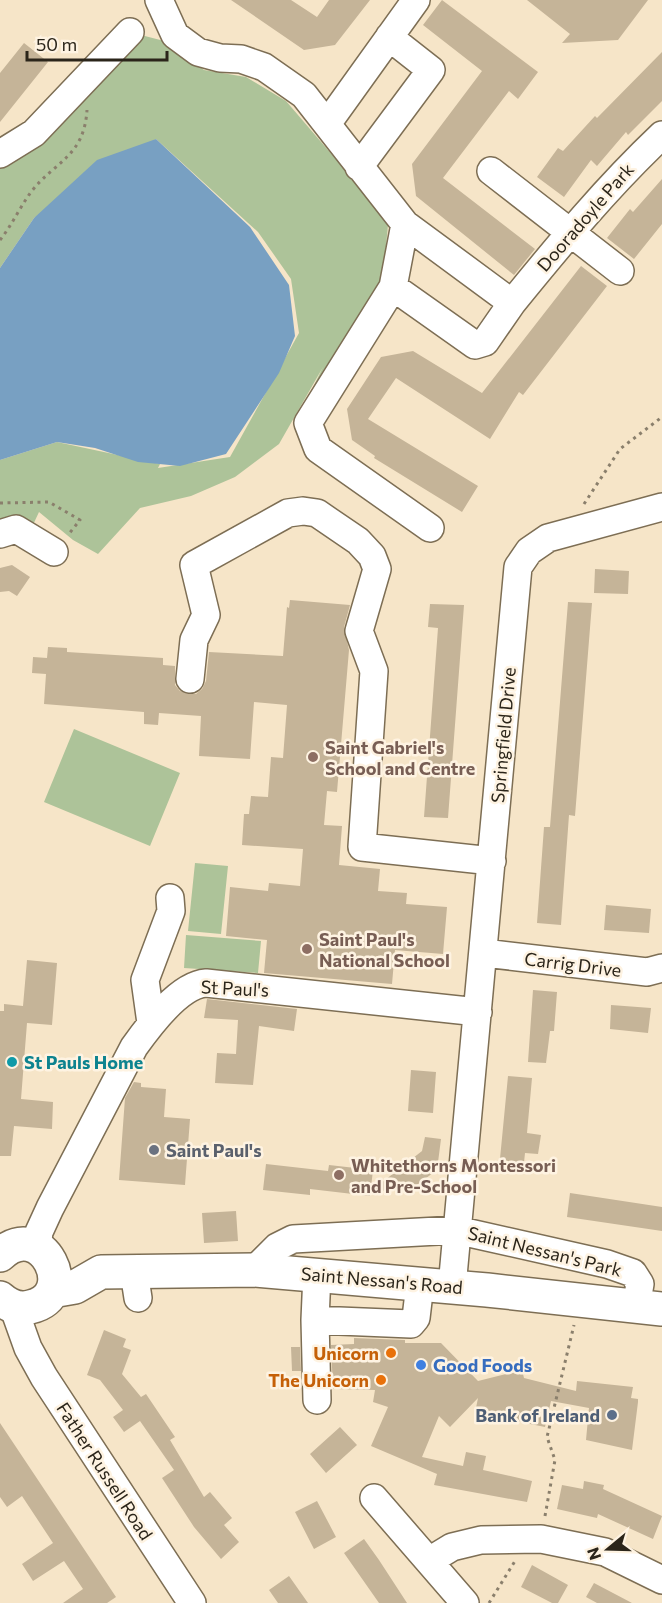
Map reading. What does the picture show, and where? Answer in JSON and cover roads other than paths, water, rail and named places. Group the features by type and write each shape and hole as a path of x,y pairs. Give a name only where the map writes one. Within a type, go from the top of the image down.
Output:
{"main road":[{"name":"Saint Nessan's Road","path":"1,1253 20,1245 31,1285 75,1287 101,1272 136,1285 254,1270 317,1274 649,1308"}],"street":[{"path":"159,0 175,35 198,52 220,58 241,59 264,67 304,96 405,224 512,303"},
{"path":"327,124 416,0"},
{"path":"0,154 34,133 130,32"},
{"path":"359,167 431,70 389,37"},
{"name":"Dooradoyle Park","path":"393,287 476,345 485,342 512,303 570,232 628,167 662,135"},
{"path":"491,171 620,271"},
{"path":"405,224 393,287 308,423 318,449 430,528"},
{"name":"Springfield Drive","path":"472,1063 518,567 529,550 548,538 662,507"},
{"path":"190,679 194,640 206,615 194,566 288,513 303,511 317,513 358,541 372,556 377,569 359,631 374,671 362,847 492,861"},
{"path":"0,534 16,529 54,552"},
{"path":"151,1023 145,980 171,911 170,898"},
{"name":"Carrig Drive","path":"484,953 647,972 662,968"},
{"name":"St Paul's","path":"31,1285 39,1232 134,1047 151,1023 185,991 206,983 478,1012"},
{"name":"Saint Nessan's Park","path":"452,1287 472,1063"},
{"name":"Saint Nessan's Park","path":"254,1270 277,1247 294,1239 456,1230 607,1264 633,1273 649,1308"},
{"path":"317,1274 315,1320 317,1400"},
{"path":"315,1320 411,1324 416,1318 420,1284"},
{"name":"Father Russell Road","path":"31,1285 23,1337 44,1377 192,1603"},
{"path":"374,1498 465,1603"},
{"path":"429,1561 452,1547 481,1540 535,1539 605,1552 662,1580"}],"water":[{"path":"156,139 250,227 289,285 295,336 279,373 226,454 180,466 138,462 95,448 57,442 0,460 0,268 34,218 97,160"}],"place":[{"name":"Saint Gabriel's School and Centre","path":"313,757"},
{"name":"Saint Paul's National School","path":"307,949"},
{"name":"St Pauls Home","path":"12,1062"},
{"name":"Saint Paul's","path":"154,1150"},
{"name":"Whitethorns Montessori and Pre-School","path":"339,1175"},
{"name":"Unicorn","path":"391,1353"},
{"name":"Good Foods","path":"421,1365"},
{"name":"The Unicorn","path":"381,1380"},
{"name":"Bank of Ireland","path":"612,1415"}]}
